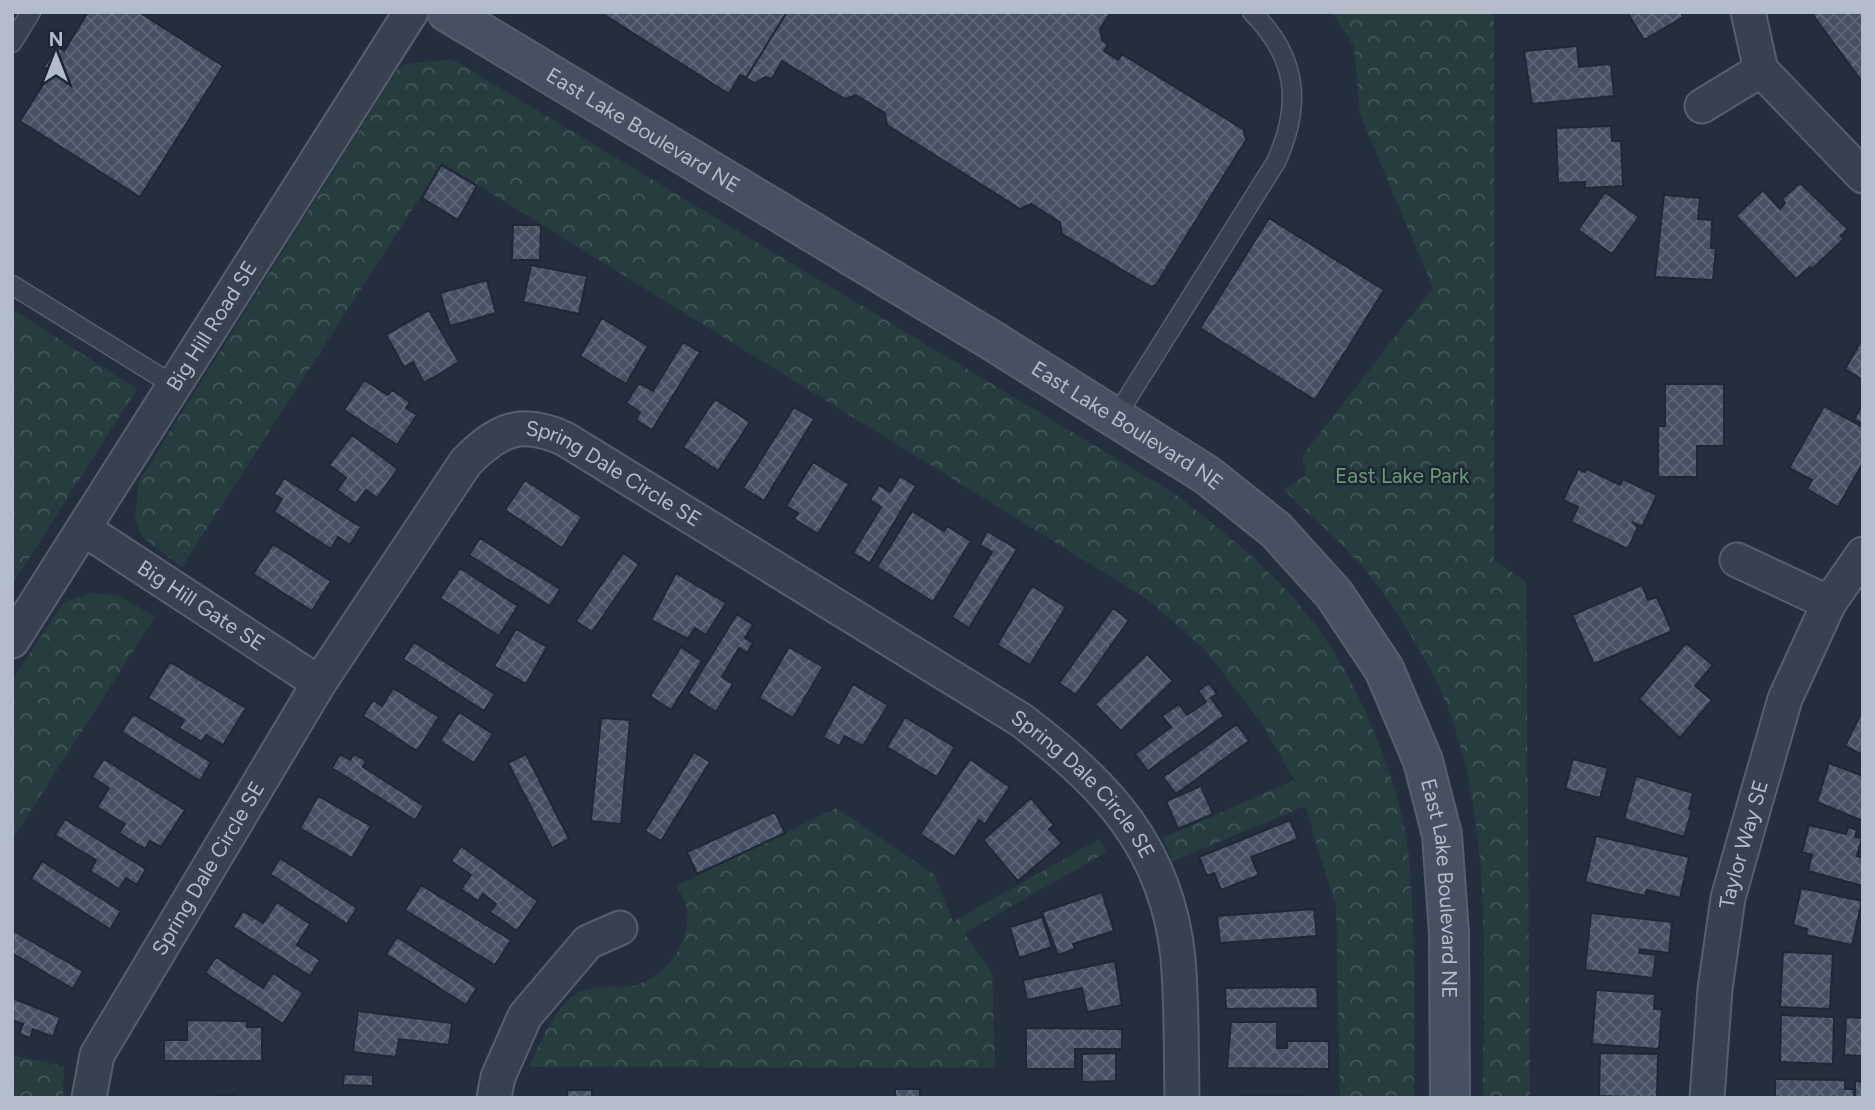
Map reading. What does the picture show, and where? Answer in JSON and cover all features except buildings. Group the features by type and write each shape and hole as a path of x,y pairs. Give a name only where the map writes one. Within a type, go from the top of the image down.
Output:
{"main road":[{"name":"East Lake Boulevard NE","path":"447,12 1207,475 1276,530 1334,594 1384,669 1423,761 1442,835 1449,933 1450,1098"}],"street":[{"name":"Big Hill Road SE","path":"12,641 411,12"},
{"path":"1748,12 1761,70 1863,176"},
{"path":"1702,106 1761,70"},
{"name":"Spring Dale Circle SE","path":"89,1098 97,1055 319,683 473,455 488,440 514,430 540,428 565,439 1021,720 1069,756 1101,786 1127,820 1151,861 1167,904 1178,957 1182,1098"},
{"name":"Big Hill Gate SE","path":"84,529 319,683"},
{"name":"Taylor Way SE","path":"1707,1098 1712,1015 1728,898 1785,699 1829,603 1863,554"},
{"path":"1737,560 1829,603"},
{"path":"494,1098 498,1077 525,1016 588,942 620,928"}],"lane":[{"path":"12,43 31,12"},
{"path":"1115,418 1276,162 1288,135 1292,89 1287,61 1271,30 1252,12"},
{"path":"12,285 175,386"}],"green space":[{"name":"East Lake Park","path":"1332,12 1494,12 1494,560 1526,582 1530,1098 1483,1098 1484,955 1480,859 1465,765 1445,701 1415,642 1367,572 1284,490 1306,475 1302,456 1433,288 1360,114 1354,47"},
{"path":"452,59 1175,494 1239,545 1298,603 1319,629 1356,693 1387,764 1398,801 1406,836 1412,898 1414,1098 1340,1098 1336,906 1305,806 1173,861 1163,838 1294,780 1263,725 1205,650 1150,601 442,163 182,567 142,537 135,520 139,481 396,71 406,64"},
{"path":"12,309 137,389 12,585 12,429 15,424 12,416"},
{"path":"91,593 118,595 155,617 12,840 12,680 64,602"},
{"path":"836,808 934,874 953,922 1099,839 1107,852 964,933 992,972 995,1068 529,1067 557,1012 574,995 590,988 626,987 644,982 656,976 675,956 682,944 688,918 686,905 677,886"},
{"path":"12,1055 64,1066 63,1098 12,1098"}]}
